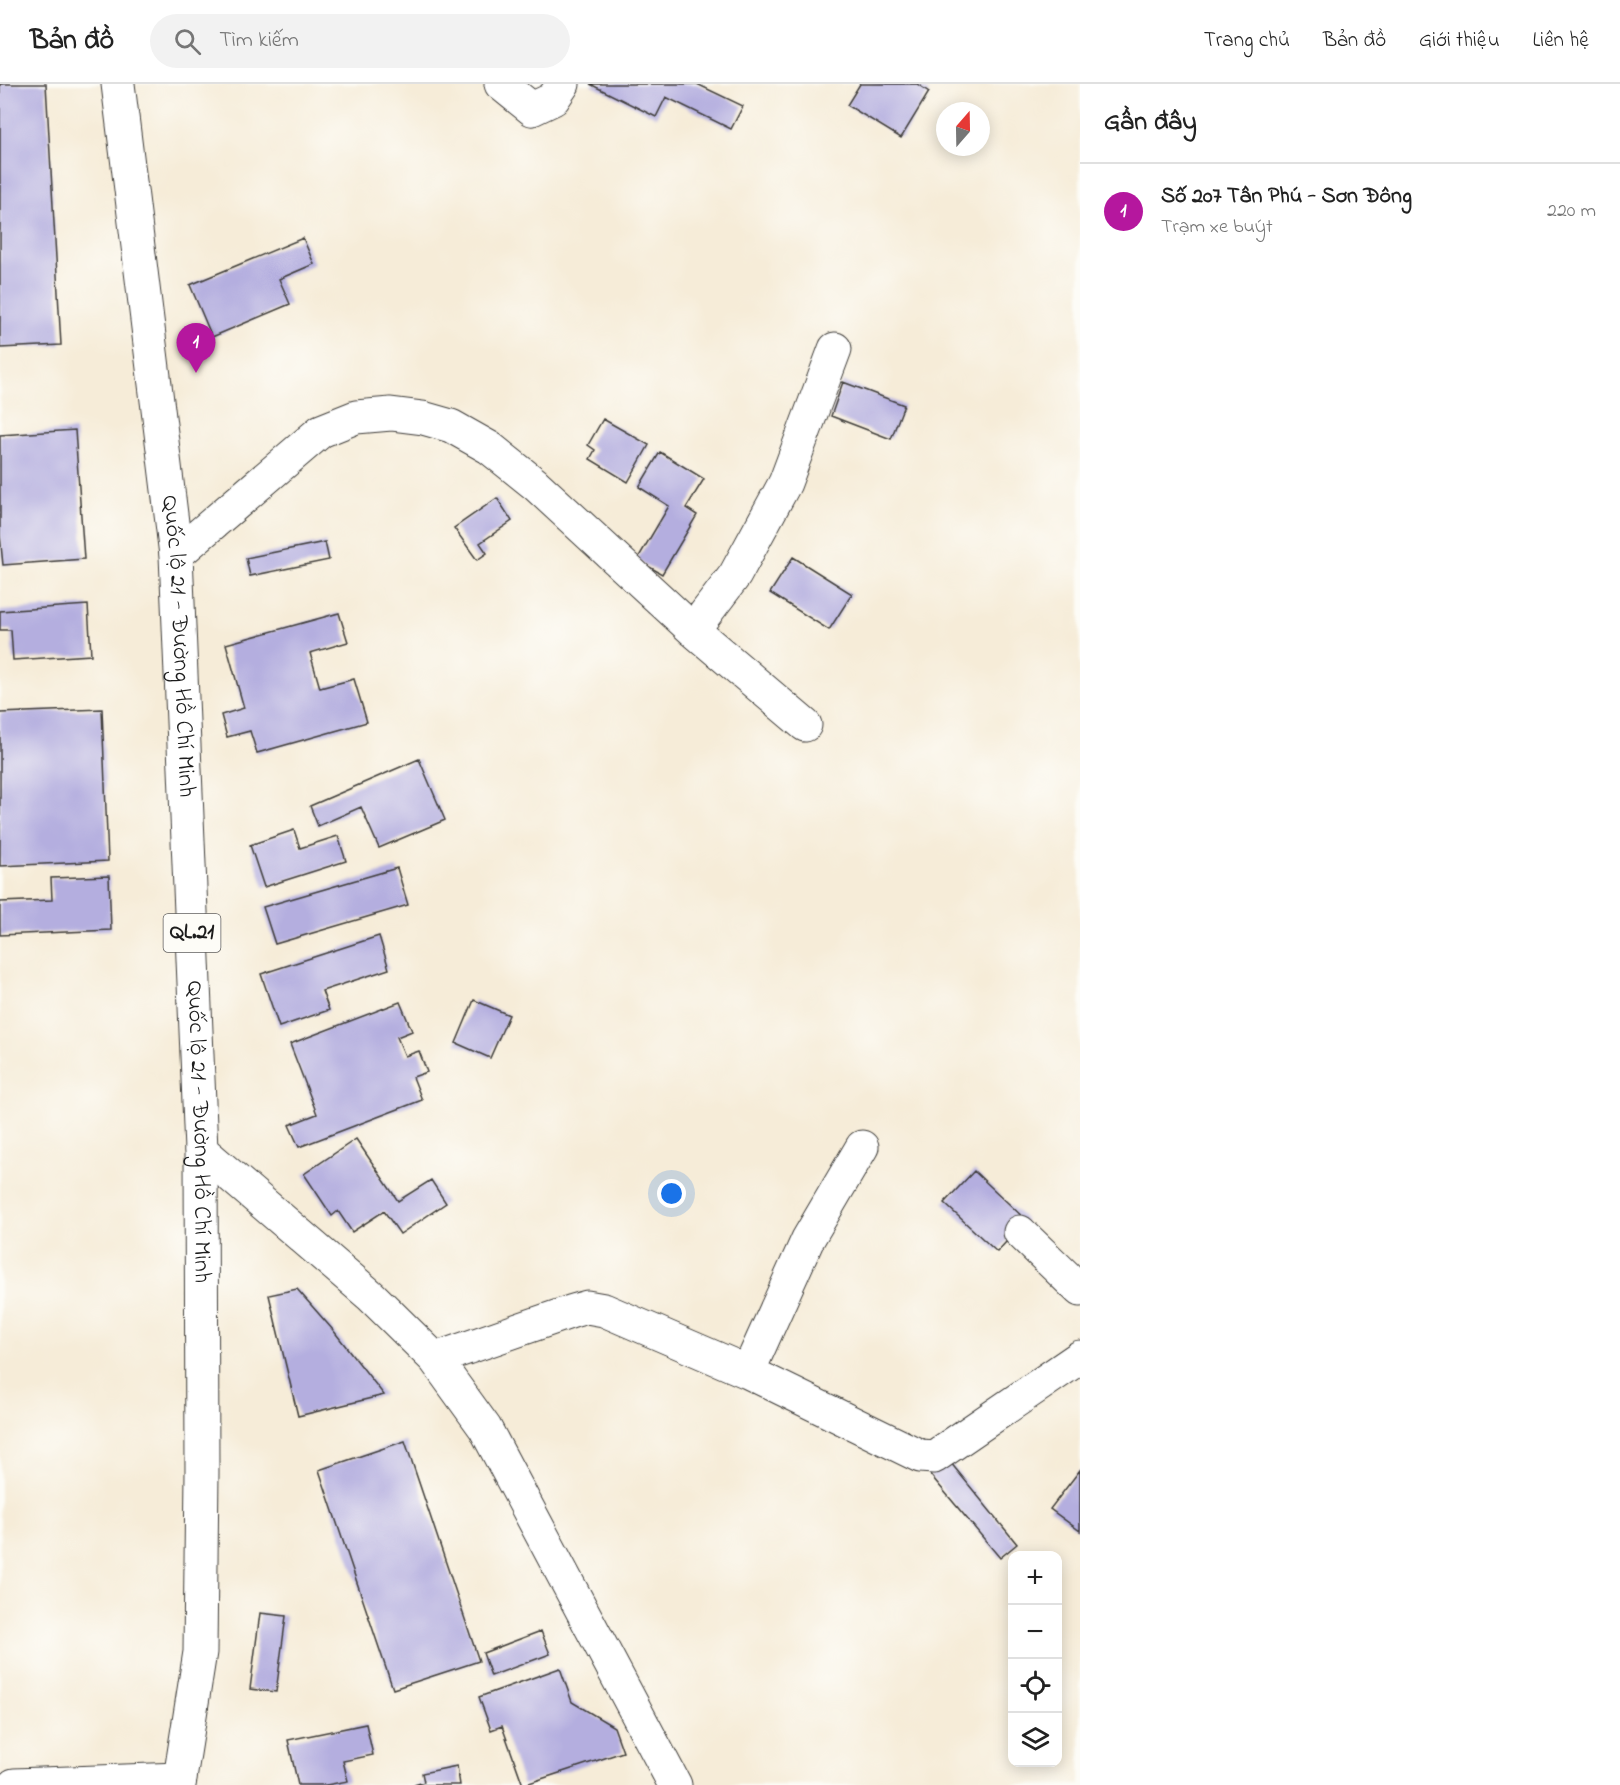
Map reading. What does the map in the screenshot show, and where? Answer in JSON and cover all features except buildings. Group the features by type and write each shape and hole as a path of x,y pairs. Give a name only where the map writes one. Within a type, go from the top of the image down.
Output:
{"main road":[{"name":"Quốc lộ 21 - Đường Hồ Chí Minh","path":"118,84 176,555 201,1150 200,1652 179,1782"},
{"path":"501,84 532,109 553,99 563,84"},
{"path":"693,630 735,575 785,483 835,349"},
{"path":"176,555 321,431 356,417 391,414 423,418 451,426 490,448 535,484 693,630 805,725"},
{"path":"748,1372 808,1239 862,1147"},
{"path":"201,1150 371,1296 435,1359 485,1428 669,1784"},
{"path":"1020,1232 1080,1290"},
{"path":"435,1359 587,1307 604,1310 748,1372 920,1456 934,1457 1080,1357"},
{"path":"14,1785 179,1782"}],"place":[{"name":"Số 207 Tân Phú - Sơn Đông","path":"196,373"}]}
